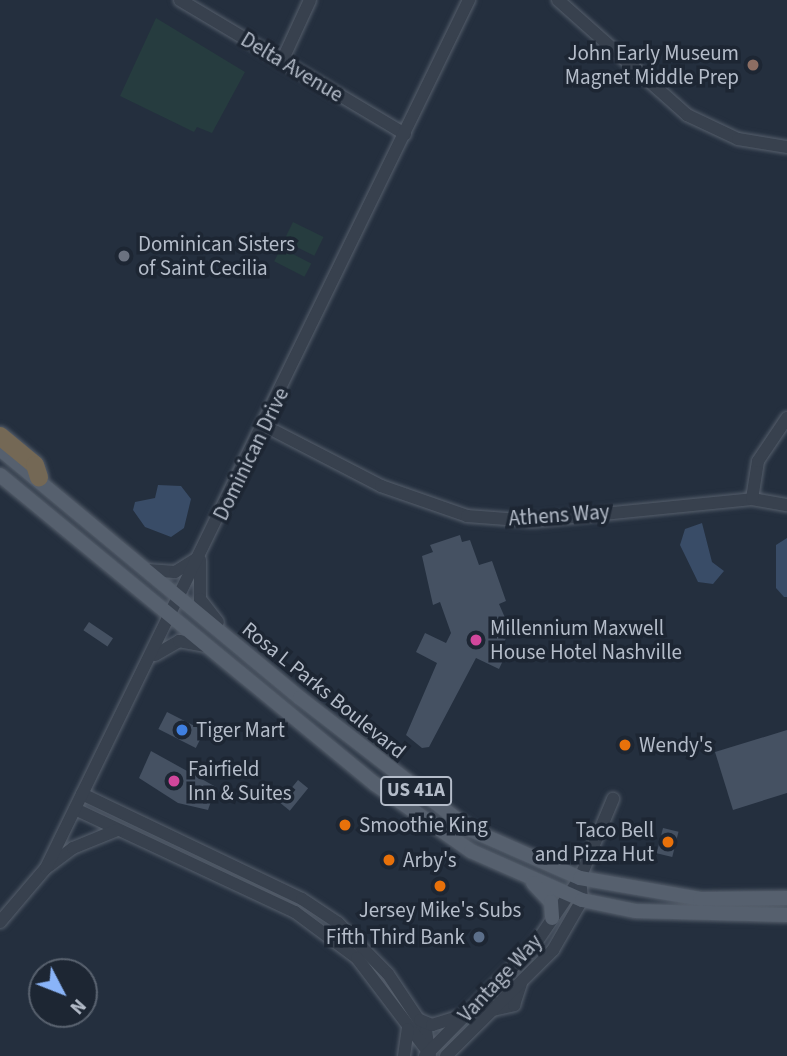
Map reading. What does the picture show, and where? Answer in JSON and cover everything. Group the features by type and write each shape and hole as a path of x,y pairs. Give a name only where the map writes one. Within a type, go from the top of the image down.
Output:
{"highway":[{"path":"0,436 35,465 39,477"}],"main road":[{"name":"Rosa L Parks Boulevard","path":"0,449 39,477 254,661 407,784 471,830 580,878 700,899 787,898"},
{"name":"Rosa L Parks Boulevard","path":"0,475 172,613 318,737 452,841 582,900 695,917 787,915"},
{"path":"318,737 334,738 407,784"},
{"path":"521,873 549,900 552,918"}],"street":[{"name":"Delta Avenue","path":"180,0 405,134"},
{"path":"282,61 310,0"},
{"name":"Dominican Drive","path":"0,922 12,912 46,868 152,658 469,0"},
{"path":"558,0 687,115 738,139 787,146"},
{"path":"752,499 758,461 786,422"},
{"name":"Athens Way","path":"265,426 381,486 467,516 533,521 752,499 787,505"},
{"path":"147,570 175,572 200,556"},
{"path":"200,556 200,599 249,648 254,661"},
{"path":"152,658 179,640 212,648"},
{"path":"82,794 268,882 368,948 418,1019 428,1055"},
{"path":"582,900 580,878 613,799"},
{"path":"75,809 295,912 357,958 428,1055"},
{"path":"46,868 73,848 117,830"},
{"path":"173,856 179,841"},
{"name":"Vantage Way","path":"428,1055 552,918 565,893 580,878"},
{"name":"Vantage Way","path":"446,1056 553,950 582,900"},
{"path":"0,905 12,912"},
{"path":"357,958 368,948"},
{"path":"418,1019 449,1023 473,1008"},
{"path":"404,1056 408,1029"},
{"path":"459,1056 467,1035"}],"green space":[{"path":"156,18 245,72 212,133 197,127 194,132 120,96"},
{"path":"293,222 324,237 314,256 284,241"},
{"path":"281,248 311,263 304,277 274,261"}],"water":[{"path":"158,485 181,486 191,499 184,528 171,537 145,527 133,510 135,502 155,498"},
{"path":"702,523 712,562 724,571 713,584 698,582 680,545 685,529"},
{"path":"787,538 787,597 784,597 776,588 776,545"}],"building":[{"name":"Millennium Maxwell House Hotel Nashville","path":"460,535 462,542 470,540 479,565 492,561 506,601 499,604 510,629 502,647 508,650 499,669 476,658 429,747 422,748 406,735 437,663 416,652 425,633 446,643 451,633 440,602 433,605 422,556 433,552 430,545"},
{"path":"89,622 113,638 107,647 83,630"},
{"name":"Tiger Mart","path":"167,712 204,731 196,748 158,729"},
{"path":"787,730 787,793 733,810 715,752"},
{"name":"Fairfield Inn & Suites","path":"151,751 216,787 208,810 178,803 139,778"},
{"path":"298,780 308,788 290,811 280,803"},
{"name":"Taco Bell and Pizza Hut","path":"663,828 679,832 672,857 657,853"}],"place":[{"name":"John Early Museum Magnet Middle Prep","path":"753,65"},
{"name":"Dominican Sisters of Saint Cecilia","path":"124,256"},
{"name":"Millennium Maxwell House Hotel Nashville","path":"476,640"},
{"name":"Tiger Mart","path":"182,730"},
{"name":"Wendy's","path":"625,745"},
{"name":"Fairfield Inn & Suites","path":"174,781"},
{"name":"Smoothie King","path":"345,825"},
{"name":"Taco Bell and Pizza Hut","path":"668,842"},
{"name":"Arby's","path":"389,860"},
{"name":"Jersey Mike's Subs","path":"440,886"},
{"name":"Fifth Third Bank","path":"479,937"}]}
